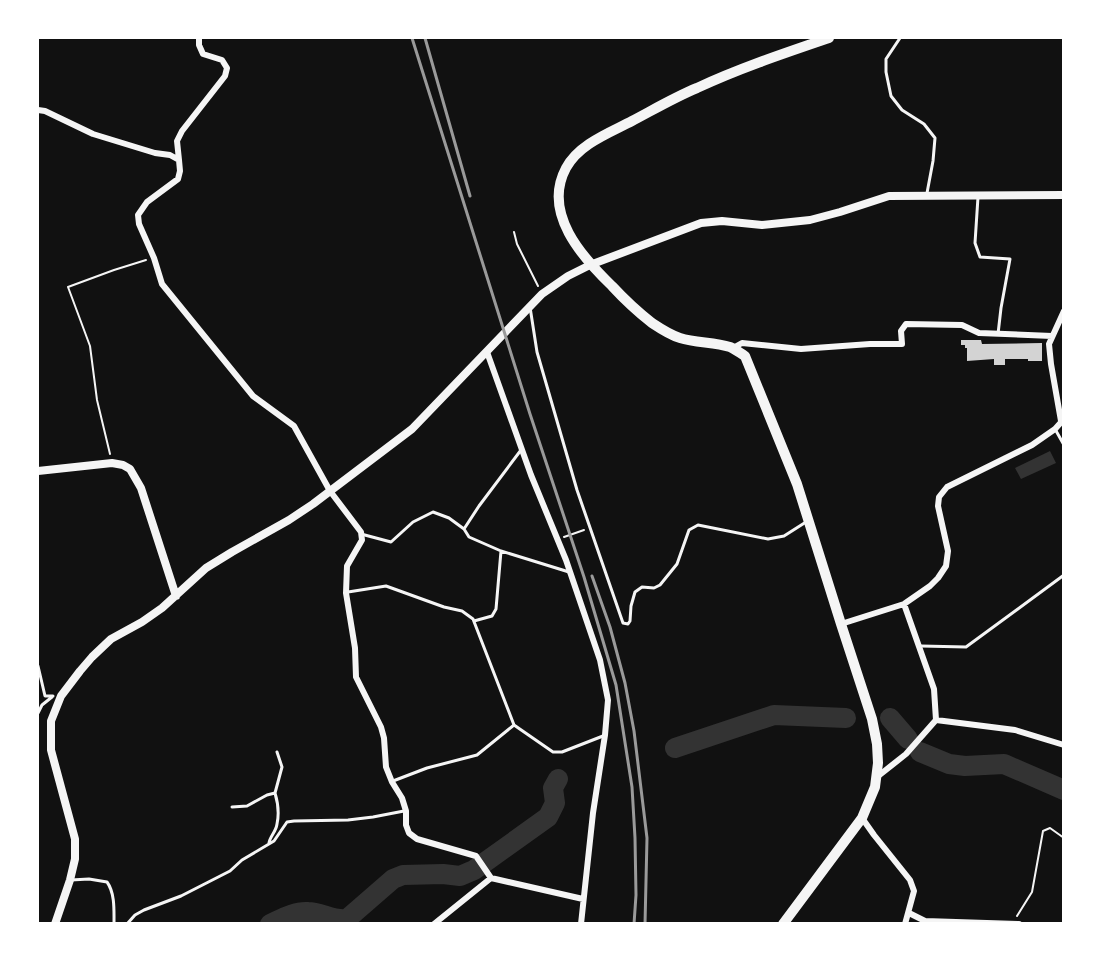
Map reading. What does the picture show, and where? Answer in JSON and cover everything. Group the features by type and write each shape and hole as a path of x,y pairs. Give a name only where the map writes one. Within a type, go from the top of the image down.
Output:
{"main road":[{"path":"783,924 862,818 877,777 877,744 872,719 797,484 745,356 732,348 717,344 681,339 651,322 590,265 567,231 559,201 561,179 567,166 576,154 596,140 696,88 829,38"}],"street":[{"path":"199,38 203,54 222,60 226,68 225,76 182,130 177,141 180,171 178,179 147,202 138,215 139,224 154,258 162,284 253,396 294,426 330,492 361,534 362,540 347,566 346,592 356,677 381,727 386,767 402,798 409,834 417,839 476,856 490,877 584,899"},
{"path":"38,110 45,111 93,134 155,153 170,155 179,160"},
{"path":"56,924 75,859 75,839 51,750 51,721 57,696 111,639 162,608 206,568 289,520 330,492 412,429 542,294 568,276 590,265 701,222 722,221 762,225 810,220 889,196 1064,195"},
{"path":"841,624 904,604 930,586 946,566 948,551 938,506 939,497 947,487 1032,445 1056,429 1063,420 1049,344 1064,311"},
{"path":"732,348 742,343 801,349 902,344 901,331 906,324 962,325 979,333 1052,336"},
{"path":"489,350 521,449 566,560 600,660 608,700 581,924"},
{"path":"38,471 112,463 130,469 141,488 176,596"},
{"path":"877,777 906,754 936,720 934,689 904,604"},
{"path":"936,720 1015,730 1064,745"},
{"path":"862,818 910,880 914,891 905,924"},
{"path":"434,924 490,877"},
{"path":"909,913 925,921 1019,924"}],"lane":[{"path":"900,38 886,59 886,72 891,96 902,110 924,124 935,138 927,195"},
{"path":"978,195 975,243 980,257 1010,259 1000,308 998,334"},
{"path":"530,306 537,352 578,490 623,623 628,624 630,621 635,592 642,588 654,588 660,585 677,564 689,530 698,525 768,539 784,536 808,520"},
{"path":"1056,429 1064,445"},
{"path":"464,529 521,449"},
{"path":"361,534 391,542 413,522 433,512 449,518 464,529 469,537 501,551 569,572"},
{"path":"474,621 492,616 496,609 501,551"},
{"path":"919,646 966,647 1064,575"},
{"path":"346,592 386,586 444,607 462,611 473,619 514,725 553,752 562,752 605,735"},
{"path":"38,666 45,696 57,696"},
{"path":"38,713 42,705 57,696"},
{"path":"392,782 427,768 477,755 514,725"},
{"path":"269,843 270,836 277,825 278,802 275,793 282,767 277,752"},
{"path":"232,807 247,806 275,793"},
{"path":"127,924 135,915 144,910 181,896 230,870 274,840 287,822 357,819 406,811"},
{"path":"70,880 89,879 107,882 114,906 114,924"}],"path":[{"path":"514,232 522,255 542,294"},
{"path":"112,463 97,400 90,345 68,287 154,258"},
{"path":"561,538 584,530"},
{"path":"1012,923 1032,892 1043,831 1050,828 1064,838"}],"shaded area":[{"path":"1050,451 1056,463 1021,479 1015,468"}],"building":[{"path":"961,340 981,340 982,344 1042,343 1042,361 1005,359 1005,365 994,365 994,359 967,361 967,348 961,345"}],"waterway":[{"path":"675,748 774,715 846,718"},
{"path":"890,718 908,739"},
{"path":"920,752 949,764 965,766 1004,764 1064,790"},
{"path":"270,924 303,912 347,919 393,879 403,875 460,876 474,870 548,817 555,803 553,788 558,779"}],"railway":[{"path":"412,38 530,414 584,577 616,685 632,787 636,895 634,924"},
{"path":"425,38 470,196"},
{"path":"592,576 610,627 625,683 634,731 647,838 645,924"}]}
